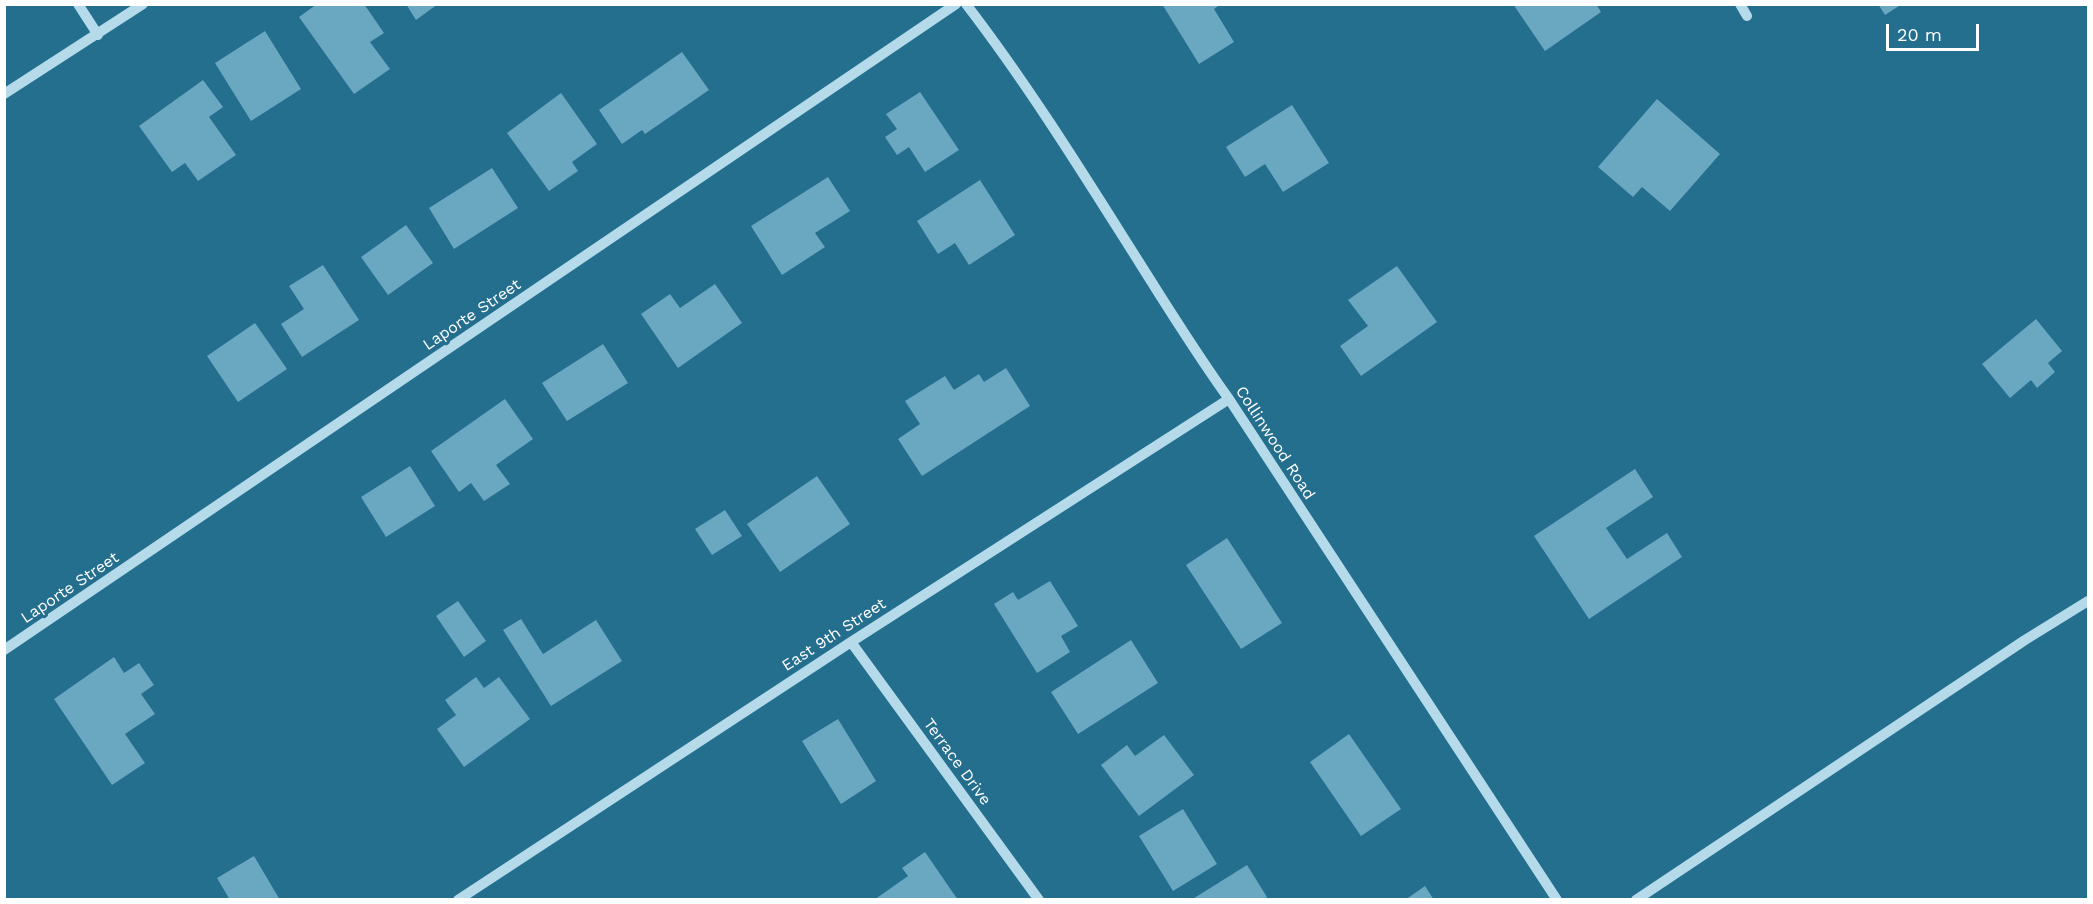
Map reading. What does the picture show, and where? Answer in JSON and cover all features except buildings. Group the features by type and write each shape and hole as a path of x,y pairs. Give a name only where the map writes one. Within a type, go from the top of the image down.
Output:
{"street":[{"path":"78,4 98,34"},
{"path":"4,94 143,4"},
{"name":"Laporte Street","path":"4,650 956,4"},
{"name":"Collinwood Road","path":"966,4 1009,62 1205,366 1229,399 1557,900"},
{"path":"1740,4 1747,16"},
{"name":"East 9th Street","path":"458,900 851,642 1229,399"},
{"path":"1636,900 2025,640 2088,601"},
{"name":"Terrace Drive","path":"851,642 1039,900"}]}
